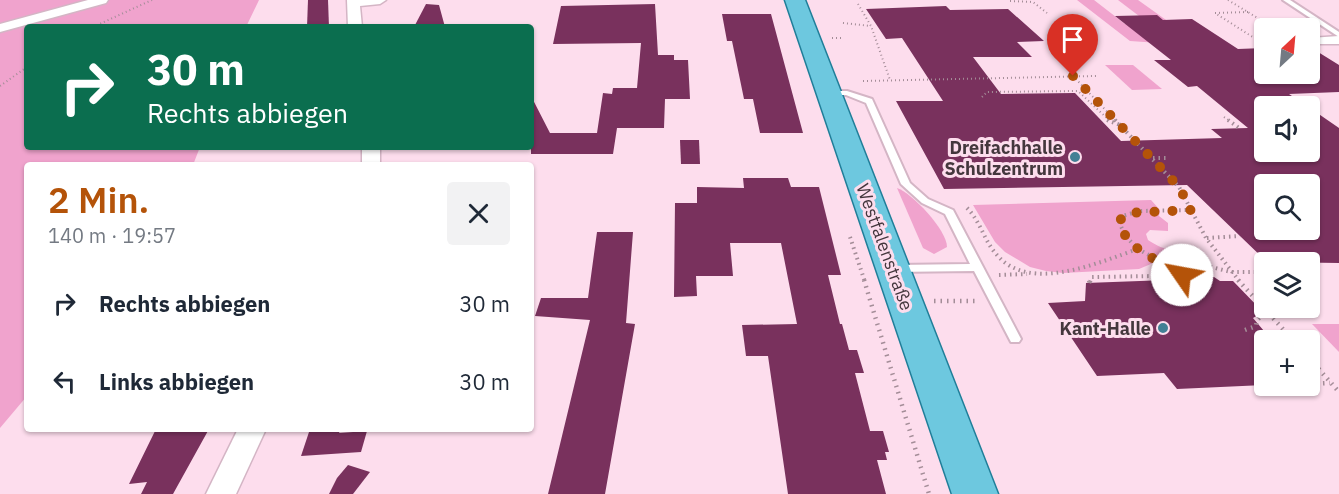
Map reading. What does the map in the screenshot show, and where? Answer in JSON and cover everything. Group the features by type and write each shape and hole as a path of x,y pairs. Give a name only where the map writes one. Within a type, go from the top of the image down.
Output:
{"main road":[{"name":"Westfalenstraße","path":"795,0 975,494"}],"street":[{"path":"0,28 102,0"},
{"path":"355,24 353,2 380,0"},
{"path":"1320,41 1339,40"},
{"path":"221,494 251,432"}],"lane":[{"path":"1286,0 1339,35"},
{"path":"829,93 848,93 869,101 906,184 925,201 949,212 1016,339"},
{"path":"892,270 980,271"}],"path":[{"path":"100,24 152,0"},
{"path":"1228,0 1258,18"},
{"path":"1010,1 1034,2 1047,13"},
{"path":"858,4 871,26 890,81"},
{"path":"1248,12 1215,13 1254,38"},
{"path":"843,23 871,26"},
{"path":"829,38 843,38"},
{"path":"0,86 24,69"},
{"path":"1073,76 1179,187 1206,238 1231,272 1254,297"},
{"path":"860,81 1095,76"},
{"path":"982,97 987,92 1078,91 1107,120 1121,125"},
{"path":"1224,117 1239,128"},
{"path":"1152,158 1167,158"},
{"path":"1191,210 1140,211 1122,216 1119,221 1124,234 1138,249 1152,258 1185,265 1200,264 1231,272 1254,272"},
{"path":"1206,238 1240,236"},
{"path":"1058,274 1138,249"},
{"path":"1169,262 1182,275"},
{"path":"1089,283 1092,277 1156,276 1169,262"},
{"path":"980,271 1028,274"},
{"path":"933,301 995,300"},
{"path":"1245,330 1256,326 1259,318"},
{"path":"1273,318 1284,330"},
{"path":"892,366 929,494"},
{"path":"1320,371 1339,392"},
{"path":"1320,384 1330,383"}],"shaded area":[{"path":"0,0 259,0 247,24 24,24 24,150 199,150 194,162 24,162 24,400 0,428"},
{"path":"1077,0 1094,0 1125,24 1134,24 1159,43 1130,41"},
{"path":"1118,0 1138,0 1211,52 1139,16"},
{"path":"1105,65 1133,65 1162,89 1132,90"},
{"path":"897,188 928,213 941,231 947,247 934,254 923,248"},
{"path":"1151,200 1160,210 1159,216 1168,223 1168,231 1150,230 1146,234 1148,240 1166,249 1176,250 1186,247 1200,254 1198,259 1184,261 1165,258 1139,269 1063,273 1046,271 1030,267 1005,252 995,242 973,205"},
{"path":"1312,324 1339,324 1339,352 1320,330"}],"building":[{"path":"308,0 328,0 329,24 307,24"},
{"path":"426,4 439,5 444,24 416,24"},
{"path":"655,4 658,55 674,55 674,60 688,60 690,99 665,99 664,128 617,128 613,154 531,154 531,150 534,150 534,102 550,133 597,133 603,93 612,94 613,88 637,88 641,43 553,44 561,6"},
{"path":"946,6 950,10 1008,9 1044,41 1017,42 1032,57 973,57 1001,94 1075,93 1121,141 1222,138 1211,129 1248,128 1197,86 1188,87 1154,60 1171,60 1115,16 1157,15 1163,20 1192,19 1238,49 1254,48 1254,84 1320,84 1320,53 1339,65 1339,92 1254,96 1254,162 1320,162 1320,115 1339,128 1339,263 1320,263 1320,252 1257,252 1187,185 944,189 896,101 943,101 902,38 886,39 866,9"},
{"path":"722,14 771,14 803,133 760,133 753,99 744,99 732,41 727,41"},
{"path":"680,140 699,140 700,164 681,164"},
{"path":"743,178 788,178 791,187 819,187 841,275 828,275 840,324 842,324 849,350 857,350 864,373 855,373 870,431 883,431 889,452 885,452 887,460 877,460 886,494 788,494 768,356 746,356 742,325 797,324 781,243 730,243 733,276 696,276 697,296 674,297 675,203 697,203 697,187 744,188"},
{"path":"597,232 633,232 626,323 635,324 605,494 548,494 590,320 535,316 541,298 588,298"},
{"name":"Kant-Halle","path":"1196,274 1200,278 1214,277 1220,281 1233,281 1254,303 1253,318 1263,330 1254,330 1254,385 1177,389 1164,373 1097,376 1048,303 1085,301 1086,283 1167,280 1168,275"},
{"path":"155,432 207,432 173,494 141,494 147,482 129,484"},
{"path":"309,432 367,432 361,452 301,456"},
{"path":"348,465 370,472 353,494 329,494 337,478"}],"place":[{"name":"Dreifachhalle Schulzentrum","path":"1075,157"},
{"name":"Kant-Halle","path":"1163,328"}],"route":[{"path":"1073,76 1179,187 1191,210 1140,211 1128,213 1119,221 1124,234 1138,249 1152,258 1169,262 1182,275"}]}
